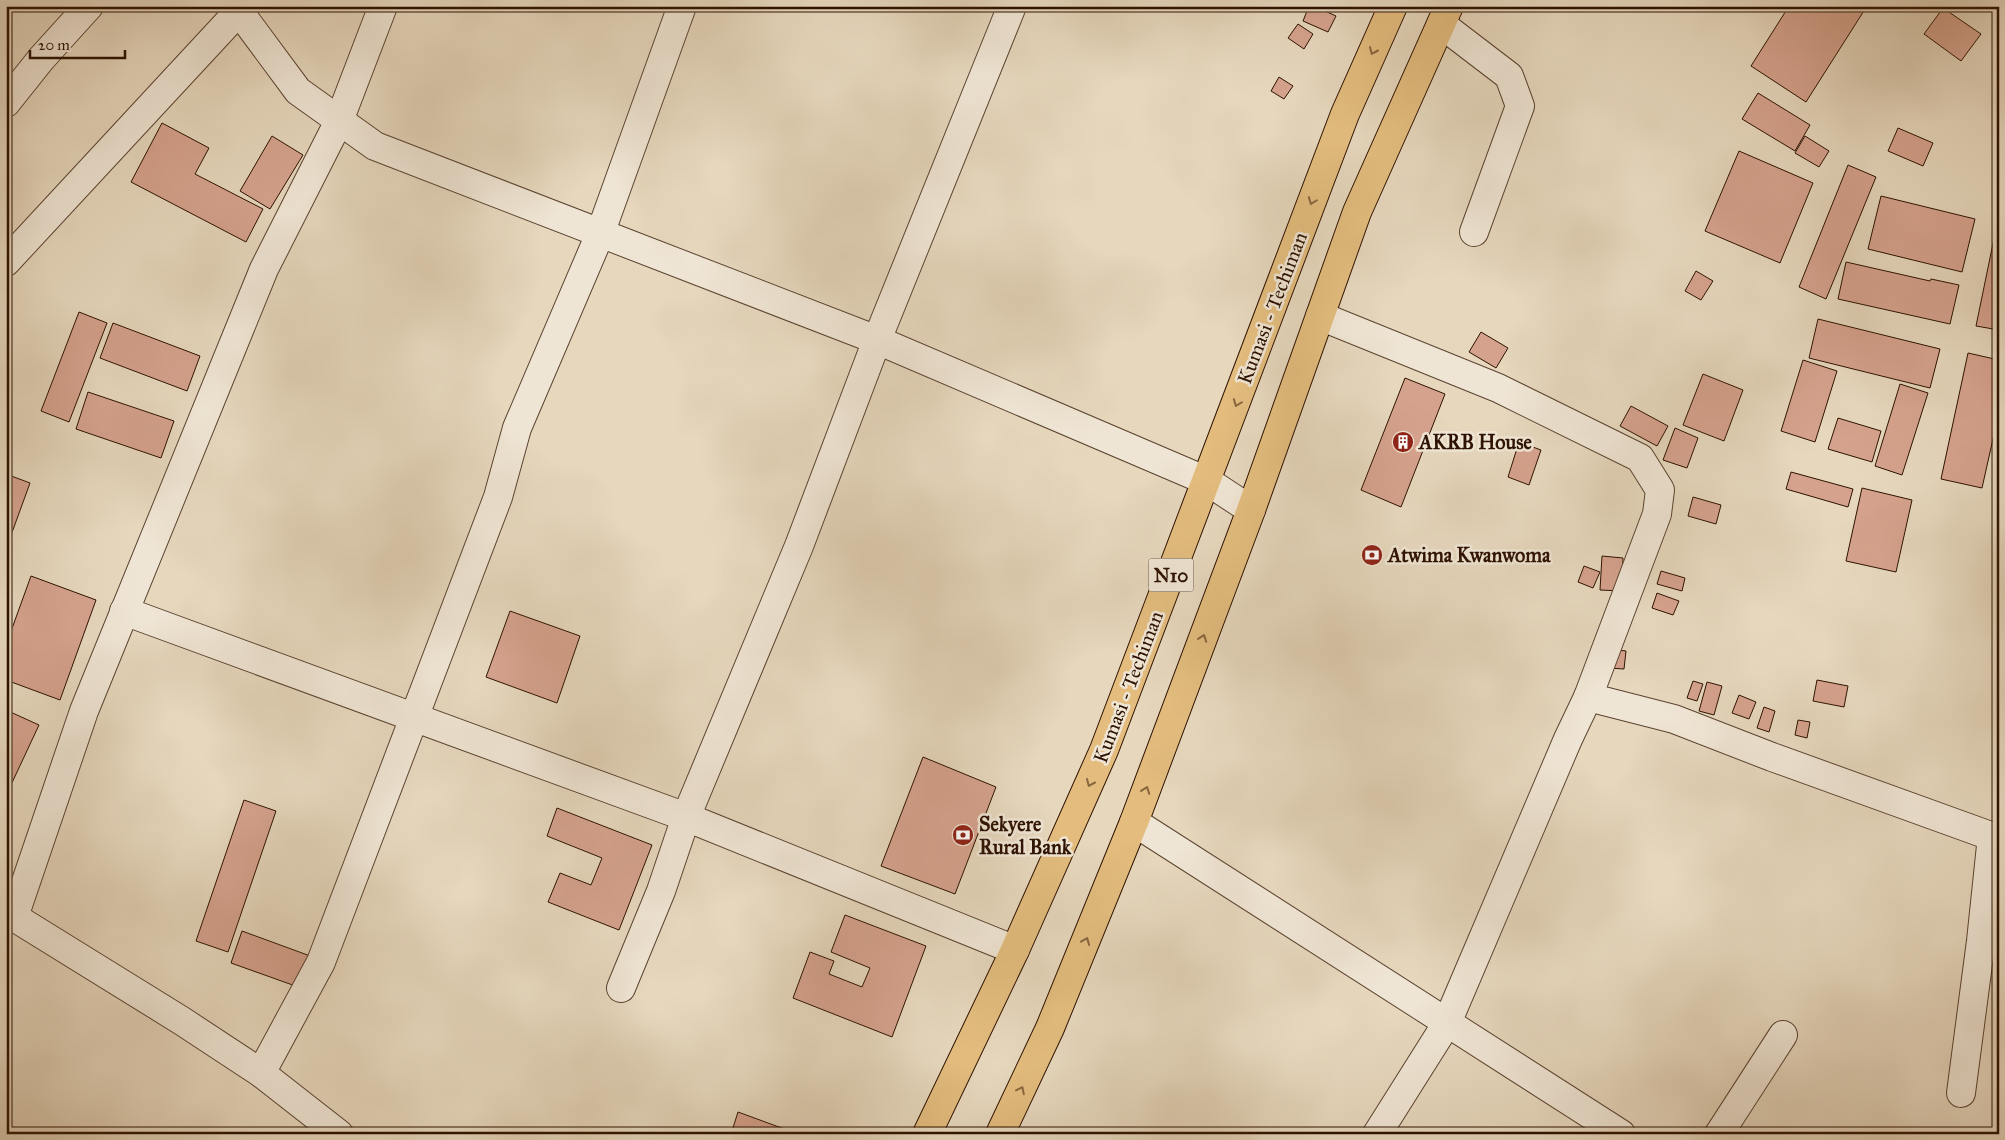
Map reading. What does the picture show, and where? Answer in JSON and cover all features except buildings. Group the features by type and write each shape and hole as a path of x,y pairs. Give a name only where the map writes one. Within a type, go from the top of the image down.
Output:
{"highway":[{"name":"Kumasi - Techiman","path":"927,1134 1015,950 1104,750 1345,114 1393,6"},
{"name":"N10","path":"1000,1134 1050,1028 1134,822 1250,510 1357,212 1445,15"}],"street":[{"path":"6,103 41,59 89,6"},
{"path":"339,1134 261,1073 182,1021 10,914 84,711 264,269 339,121 383,6"},
{"path":"261,1073 321,962 498,497 518,428 600,234 682,6"},
{"path":"621,988 661,891 686,816 799,546 877,340 1012,6"},
{"path":"6,262 236,9 298,91 375,146 877,340 1207,481 1250,510"},
{"path":"1445,15 1509,76 1520,106 1474,232"},
{"path":"1320,316 1498,388 1640,458 1660,490 1657,514 1588,697 1564,748 1447,1023 1378,1134"},
{"path":"124,611 686,816 1015,950"},
{"path":"1588,697 1674,719 1772,757 1995,837 1961,1092"},
{"path":"1134,822 1621,1134"},
{"path":"1719,1134 1783,1035"}],"place":[{"name":"AKRB House","path":"1403,442"},
{"name":"Atwima Kwanwoma","path":"1372,555"},
{"name":"Sekyere Rural Bank","path":"963,835"}]}
